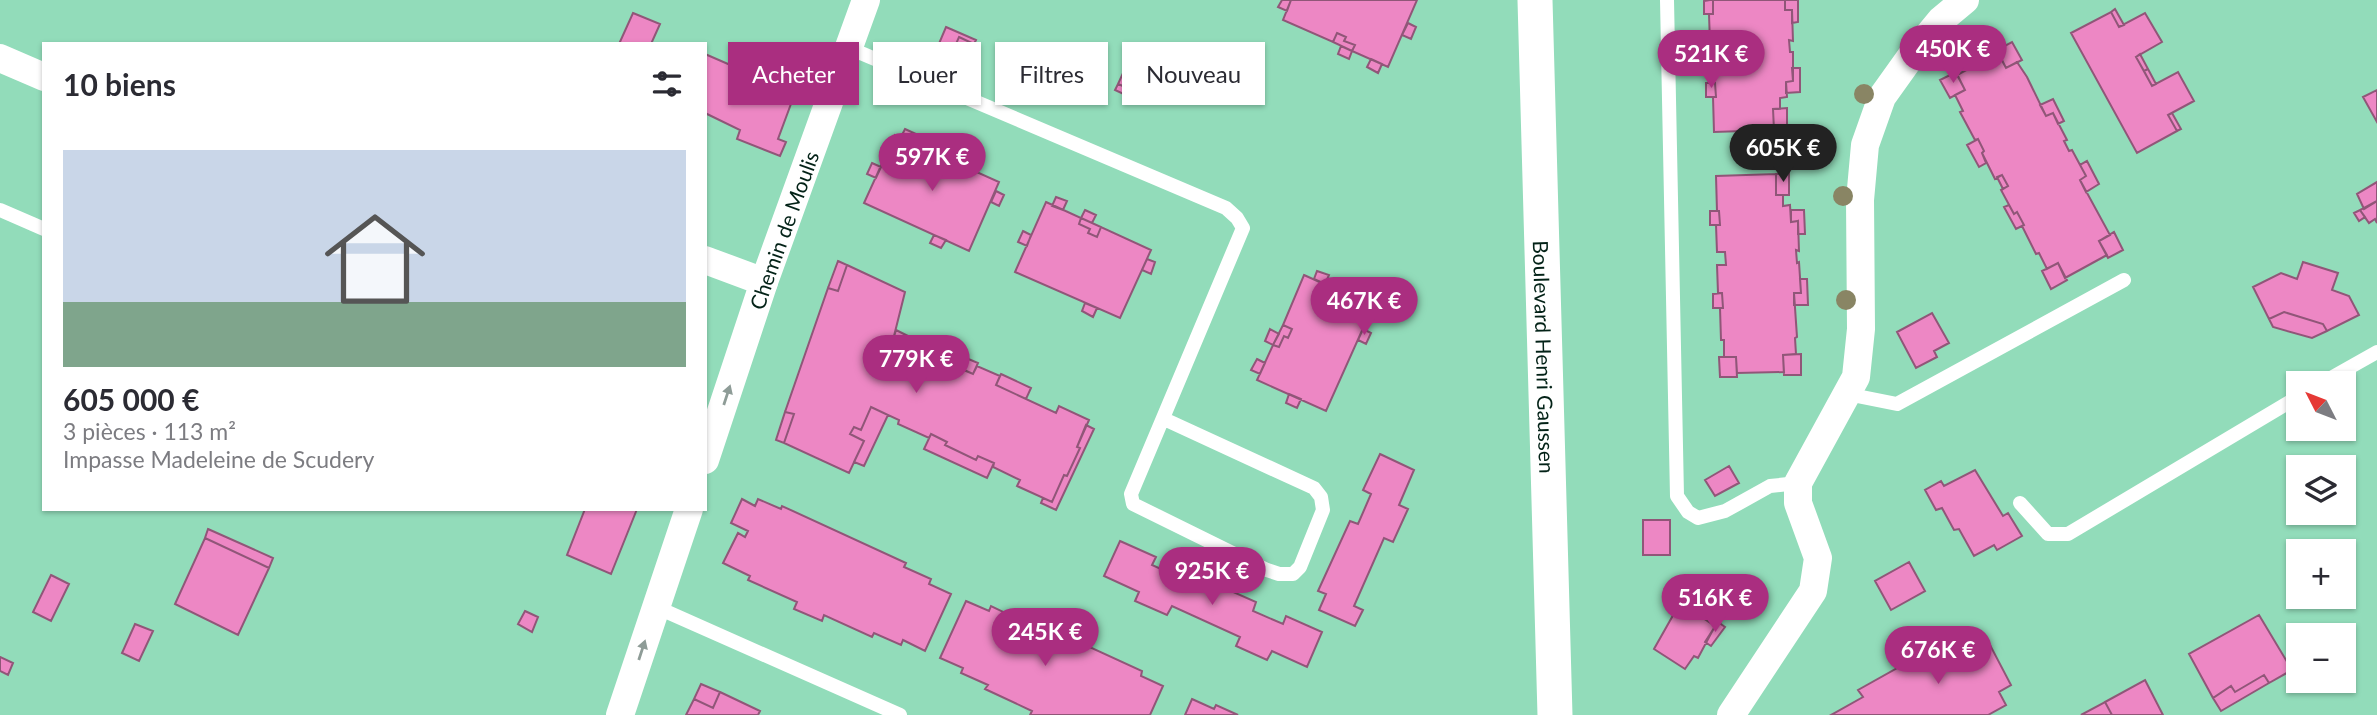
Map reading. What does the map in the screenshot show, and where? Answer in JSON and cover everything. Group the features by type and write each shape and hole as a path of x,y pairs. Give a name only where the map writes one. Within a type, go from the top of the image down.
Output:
{"street":[{"name":"Chemin de Moulis","path":"851,42 866,0"},
{"name":"Boulevard Henri Gaussen","path":"1535,0 1555,715"},
{"path":"1731,715 1813,591 1818,558 1798,503 1798,483 1856,377 1861,329 1860,200 1866,145 1882,97 1941,20 1965,0"},
{"path":"0,58 42,76"},
{"name":"Chemin de Moulis","path":"707,454 764,282 828,105"},
{"path":"707,261 764,282"},
{"path":"620,715 688,511"}],"lane":[{"path":"1667,0 1676,496 1688,512 1698,518 1725,511 1770,486 1798,483"},
{"path":"859,52 1226,208 1237,218 1243,228 1131,494 1133,504 1267,570 1279,574 1293,574 1300,567 1323,510 1321,497 1314,488 1164,419"},
{"path":"0,210 42,228"},
{"path":"1847,394 1897,404 2124,280"},
{"path":"2343,371 2377,352"},
{"path":"2020,503 2048,534 2068,534 2286,404"},
{"path":"656,607 900,715"}],"building":[{"path":"1282,0 1291,0 1287,11 1278,7"},
{"path":"1291,0 1417,0 1388,67 1352,51 1355,45 1344,41 1346,37 1337,33 1333,42 1283,20"},
{"path":"1713,0 1713,14 1704,14 1704,1"},
{"path":"1713,0 1785,0 1785,10 1792,10 1793,41 1789,40 1790,52 1793,52 1793,81 1786,82 1787,97 1780,98 1780,109 1773,109 1774,130 1714,132 1713,97 1716,97 1715,83 1712,83 1711,56 1719,56 1718,42 1710,43 1709,14 1713,14"},
{"path":"1785,0 1798,0 1798,22 1792,23 1792,10 1785,10"},
{"path":"2115,9 2124,25 2119,27 2111,12"},
{"path":"2111,12 2119,27 2145,13 2162,42 2136,57 2152,86 2178,72 2194,101 2168,115 2177,131 2137,153 2071,33"},
{"path":"633,13 660,24 652,42 620,42"},
{"path":"1408,23 1416,27 1411,39 1402,35"},
{"path":"946,27 976,40 970,42 959,37 957,42 940,42"},
{"path":"1337,33 1346,37 1344,41 1355,45 1352,51 1333,42"},
{"path":"959,37 970,42 957,42"},
{"path":"2012,42 2022,60 2006,68 1997,50"},
{"path":"1341,46 1352,51 1349,59 1338,54"},
{"path":"1998,53 2006,68 2017,62 2046,116 2053,113 2067,140 2064,141 2069,151 2072,150 2086,176 2080,180 2110,235 2099,241 2107,255 2065,278 2058,263 2047,269 2039,253 2036,254 2017,212 2014,214 2001,190 2008,186 2002,175 1995,179 1978,139 1975,140 1960,112 1963,111 1955,95 1965,90 1957,75"},
{"path":"2140,54 2148,69 2144,71 2136,57"},
{"path":"707,55 728,64 728,105 791,105 778,139 786,142 780,156 737,139 740,130 707,114"},
{"path":"1371,59 1382,64 1378,73 1367,67"},
{"path":"1792,68 1800,68 1800,92 1786,93 1786,82 1793,81"},
{"path":"2148,69 2156,84 2152,86 2144,71"},
{"path":"1956,72 1965,90 1950,98 1940,80"},
{"path":"1706,83 1715,83 1716,97 1706,97"},
{"path":"1118,84 1122,86 1122,93 1115,90"},
{"path":"2377,90 2377,122 2363,97"},
{"path":"2053,99 2064,121 2058,124 2053,113 2046,116 2040,105"},
{"path":"1787,108 1787,130 1774,130 1773,109"},
{"path":"2172,113 2181,129 2177,131 2168,115"},
{"path":"905,129 916,134 912,142 901,137"},
{"path":"895,135 930,150 927,156 939,161 937,165 946,169 950,160 999,182 969,251 864,203"},
{"path":"1978,139 1986,163 1979,167 1967,145"},
{"path":"934,142 945,147 941,156 930,150"},
{"path":"930,150 950,160 946,169 937,165 939,161 927,156"},
{"path":"2087,161 2099,184 2086,192 2080,180 2086,176 2080,165"},
{"path":"872,163 881,167 876,178 867,174"},
{"path":"1789,173 1789,195 1776,195 1776,174"},
{"path":"1776,174 1776,195 1783,195 1783,206 1790,205 1791,222 1798,221 1799,251 1796,250 1801,293 1794,293 1796,354 1783,355 1784,372 1737,373 1736,357 1724,357 1724,340 1721,340 1720,308 1723,308 1722,293 1718,293 1717,265 1726,265 1725,252 1717,252 1716,225 1720,225 1716,176"},
{"path":"2002,175 2008,186 2003,189 1997,177"},
{"path":"2377,182 2377,201 2364,209 2357,194"},
{"path":"996,191 1004,195 999,206 991,202"},
{"path":"1056,197 1067,201 1063,210 1052,206"},
{"path":"2377,201 2377,223 2375,219 2369,223 2360,210"},
{"path":"1046,202 1081,218 1079,224 1090,229 1088,233 1097,237 1101,227 1151,250 1120,318 1015,272"},
{"path":"2009,205 2014,214 2017,212 2024,225 2016,229 2004,207"},
{"path":"1085,210 1096,215 1092,223 1081,218"},
{"path":"1791,210 1804,210 1805,234 1798,234 1798,221 1791,222"},
{"path":"2360,210 2365,217 2359,221 2354,213"},
{"path":"1710,211 1719,211 1720,225 1710,225"},
{"path":"1081,218 1101,227 1097,237 1088,233 1090,229 1079,224"},
{"path":"1023,231 1031,235 1027,246 1018,242"},
{"path":"2114,232 2123,250 2108,258 2099,241"},
{"path":"934,235 946,240 941,248 930,243"},
{"path":"1147,259 1155,262 1151,274 1142,270"},
{"path":"838,261 847,265 838,291 828,288"},
{"path":"2303,262 2338,273 2332,290 2349,296 2359,315 2327,331 2323,324 2284,312 2269,319 2253,287 2281,273 2297,279"},
{"path":"2058,263 2067,280 2051,289 2042,271"},
{"path":"847,265 905,292 893,340 897,344 947,367 949,363 973,374 977,366 1000,376 996,385 1056,413 1059,406 1089,420 1077,447 1080,448 1052,502 1017,486 1020,480 993,467 994,463 978,456 976,460 945,445 947,442 931,434 929,438 898,424 899,420 871,407 861,430 854,427 850,434 864,441 849,473 784,443 794,414 785,412 828,288 838,291"},
{"path":"1317,271 1329,275 1325,284 1314,279"},
{"path":"1304,275 1373,306 1326,411 1257,380 1273,345 1279,347 1284,336 1288,338 1292,329 1283,325"},
{"path":"1800,279 1807,279 1808,305 1794,305 1794,293 1801,293"},
{"path":"1722,293 1723,308 1713,308 1713,294"},
{"path":"1085,303 1097,308 1093,317 1082,311"},
{"path":"2284,312 2323,324 2327,331 2312,338 2273,327 2269,319"},
{"path":"1932,313 1949,343 1934,351 1937,357 1916,368 1897,332"},
{"path":"1283,325 1292,329 1288,338 1284,336 1279,347 1273,345"},
{"path":"1270,329 1279,334 1273,345 1265,341"},
{"path":"1363,329 1371,333 1366,344 1358,340"},
{"path":"896,330 920,342 915,352 893,340"},
{"path":"934,348 952,356 947,367 929,358"},
{"path":"1801,354 1801,375 1784,375 1783,355"},
{"path":"1719,357 1736,357 1737,377 1720,377"},
{"path":"966,358 978,363 973,374 961,369"},
{"path":"1257,359 1265,363 1260,374 1251,370"},
{"path":"1001,374 1031,388 1026,399 996,385"},
{"path":"1289,394 1301,399 1297,408 1286,403"},
{"path":"871,407 888,415 864,466 854,462 864,441 850,434 854,427 861,430"},
{"path":"785,412 794,414 784,443 776,440"},
{"path":"1086,425 1094,429 1056,510 1041,503 1043,498 1052,502 1064,475 1067,476 1080,448 1077,447"},
{"path":"931,434 947,442 945,445 976,460 978,456 994,463 987,478 924,449"},
{"path":"1380,454 1414,470 1399,505 1408,509 1393,542 1384,538 1354,606 1363,610 1355,626 1319,610 1326,594 1318,591 1350,521 1358,524 1371,494 1363,490"},
{"path":"1729,466 1739,483 1715,496 1705,480"},
{"path":"1975,470 2003,516 2008,513 2022,536 1997,550 1994,545 1974,556 1959,529 1954,530 1942,508 1936,510 1925,490 1941,481 1944,486"},
{"path":"742,499 755,506 758,499 781,509 782,506 906,563 904,567 931,579 929,584 951,594 925,651 903,640 901,645 874,633 872,637 824,615 822,621 794,609 797,602 748,580 750,576 723,563 738,533 745,537 748,531 731,523"},
{"path":"584,511 636,511 611,574 567,555"},
{"path":"1643,520 1670,520 1670,555 1643,555"},
{"path":"208,529 273,558 269,568 205,538"},
{"path":"205,538 269,568 238,635 175,604"},
{"path":"1120,541 1156,557 1152,565 1183,579 1186,571 1256,602 1253,611 1283,624 1286,616 1322,632 1307,667 1272,651 1267,660 1236,646 1240,637 1172,606 1167,615 1135,601 1139,592 1104,576"},
{"path":"1909,562 1925,591 1891,610 1875,581"},
{"path":"51,575 69,584 51,621 33,612"},
{"path":"966,601 989,611 991,606 1018,619 1020,615 1142,671 1141,676 1163,686 1150,715 1030,715 1032,711 985,689 988,685 961,673 963,668 940,658"},
{"path":"1680,603 1715,626 1698,658 1694,656 1685,669 1654,649"},
{"path":"525,611 538,617 532,632 518,624"},
{"path":"2259,615 2286,660 2286,673 2269,683 2264,675 2235,692 2231,686 2213,698 2189,654"},
{"path":"1718,622 1725,627 1711,646 1705,642"},
{"path":"135,624 153,631 139,661 122,653"},
{"path":"1969,638 1976,650 1989,643 2011,685 1999,692 2006,705 1988,715 1831,715 1863,697 1858,690 1910,661 1914,669"},
{"path":"0,657 13,663 8,675 0,671"},
{"path":"2264,675 2269,683 2221,711 2213,698 2231,686 2235,692"},
{"path":"2145,680 2163,715 2112,715 2105,702"},
{"path":"701,684 720,692 713,708 694,699"},
{"path":"720,692 760,711 758,715 686,715 694,699 713,708"},
{"path":"1192,699 1214,709 1216,705 1238,715 1185,715"},
{"path":"2105,702 2112,715 2081,715"}]}
